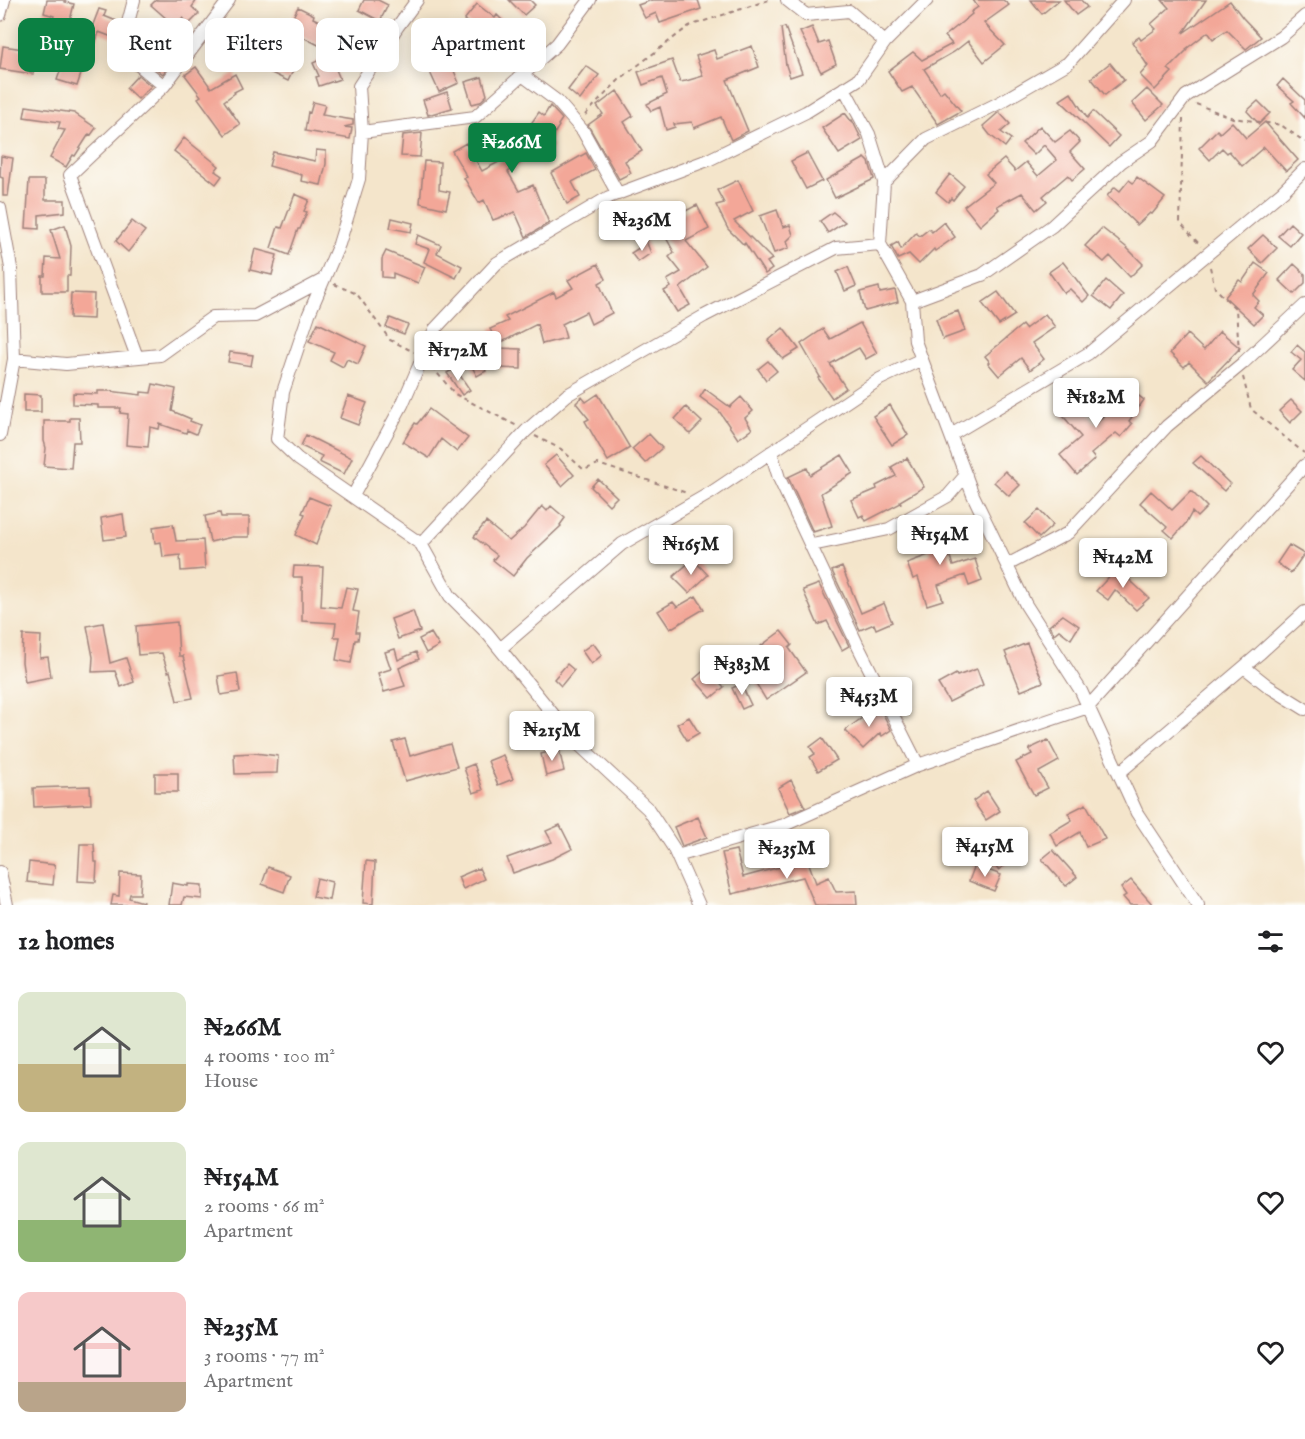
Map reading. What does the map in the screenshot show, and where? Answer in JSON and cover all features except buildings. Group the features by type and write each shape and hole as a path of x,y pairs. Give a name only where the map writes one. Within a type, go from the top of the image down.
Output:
{"street":[{"path":"0,15 4,0"},
{"path":"134,0 125,34 117,47 164,86"},
{"path":"137,357 70,175 164,86 229,0"},
{"path":"417,0 359,86 362,132 359,179 339,244 309,314 283,392 277,440 298,459 421,544 450,596 487,633 574,740 648,809 677,856 699,905"},
{"path":"362,132 475,117 557,44 590,0"},
{"path":"787,0 806,15 849,11 885,42"},
{"path":"352,495 402,405 435,329 497,263 609,197 708,159 806,112 859,78 885,42 927,0"},
{"path":"884,182 926,139 999,103 1068,63 1124,0"},
{"path":"912,301 982,275 1052,226 1120,162 1152,141 1186,96 1281,37 1305,16"},
{"path":"522,75 557,102 583,131 618,194"},
{"path":"844,88 869,134 884,182 880,244 912,301 915,341 966,475 1026,605 1081,691 1137,813 1198,905"},
{"path":"951,435 1089,353 1283,191 1305,168"},
{"path":"0,208 10,268 14,359 0,435"},
{"path":"421,544 526,431 567,394 704,316 836,248 880,244"},
{"path":"14,359 66,364 160,355 213,316 255,316 323,280"},
{"path":"1007,565 1068,532 1167,426 1239,366 1305,305"},
{"path":"500,649 622,544 712,492 880,379 922,359"},
{"path":"771,452 779,478 858,646 918,765"},
{"path":"677,856 784,825 918,765 1088,707 1305,465"},
{"path":"812,545 889,530 948,496 966,475"},
{"path":"1119,773 1305,612"},
{"path":"1244,667 1268,686 1305,709"},
{"path":"0,872 7,905"}],"path":[{"path":"576,123 619,80 689,26 769,0"},
{"path":"1305,141 1281,125 1233,118 1183,100 1180,223 1208,254 1215,288 1236,309 1239,366 1251,409 1305,454"},
{"path":"526,431 561,449 584,470 598,464 682,493 692,492"}]}
